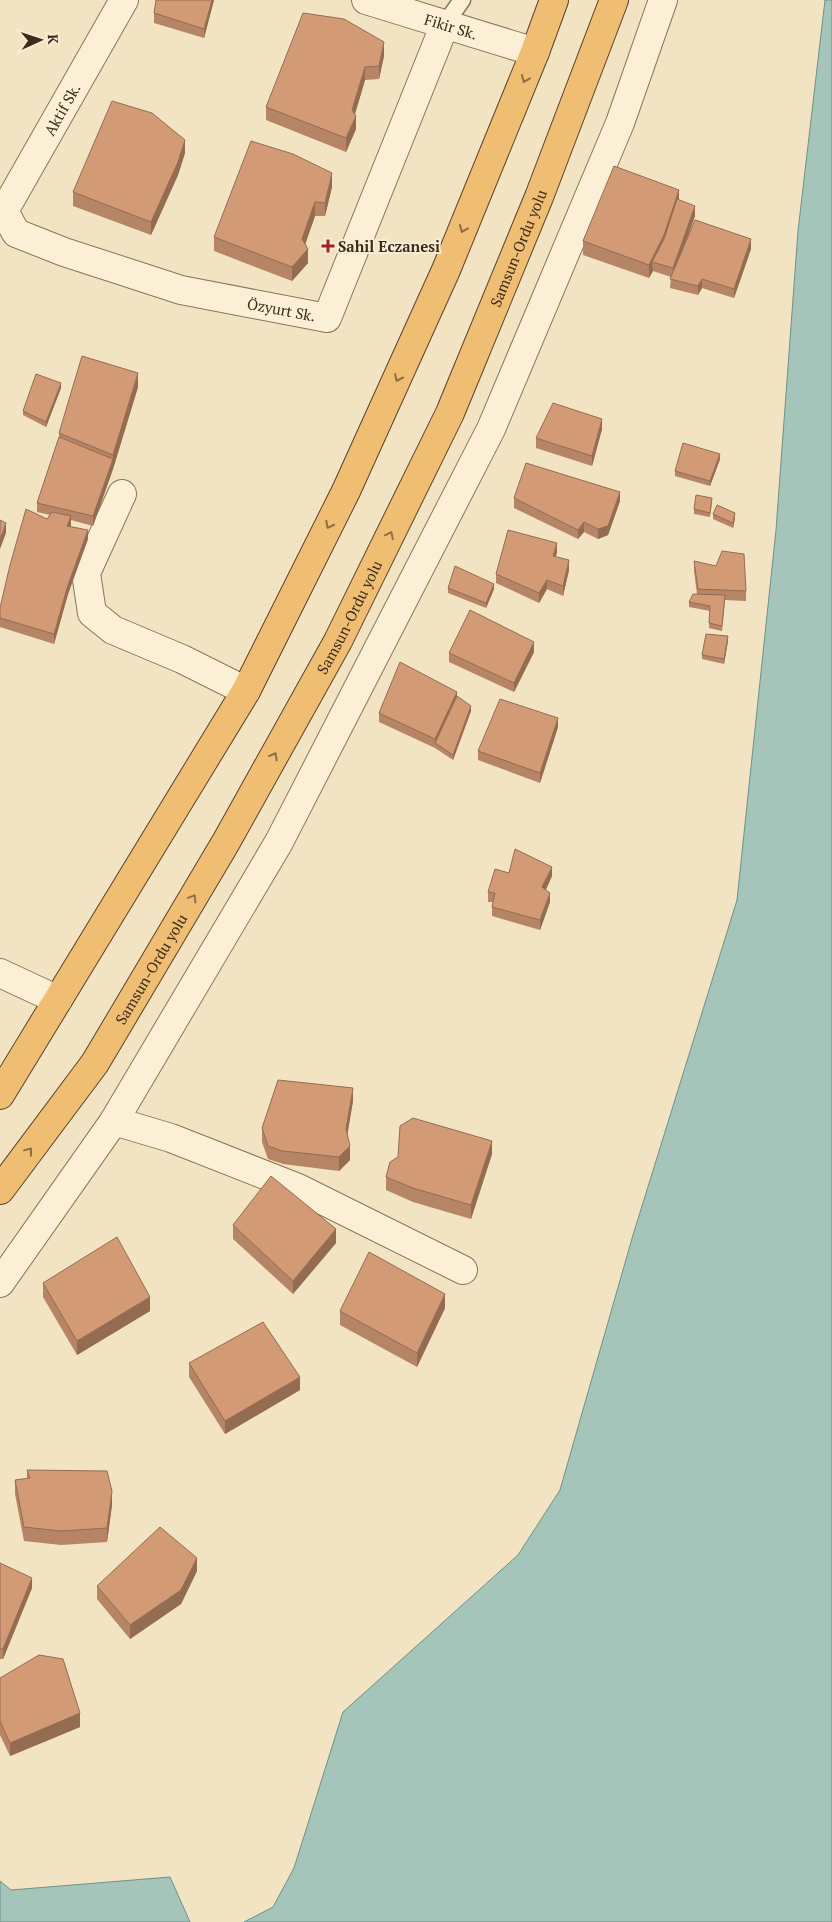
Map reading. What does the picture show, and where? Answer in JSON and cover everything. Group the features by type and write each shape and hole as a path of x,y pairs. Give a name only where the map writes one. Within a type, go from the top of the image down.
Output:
{"highway":[{"name":"Samsun-Ordu yolu","path":"0,1190 95,1062 226,842 338,641 450,413 539,197 614,0"},
{"path":"0,1095 246,690 346,492 446,270 535,52 548,4"}],"street":[{"name":"Aktif Sk.","path":"2,215 124,0"},
{"name":"Fikir Sk.","path":"366,0 535,52"},
{"path":"0,1283 114,1121 279,842 491,429 620,123 663,0"},
{"name":"Özyurt Sk.","path":"2,215 16,233 64,252 181,290 328,318 445,24"},
{"path":"122,494 86,573 92,613 113,630 182,659 246,690"},
{"path":"0,973 58,1000"},
{"path":"114,1121 171,1138 298,1188 463,1270"}],"lane":[{"path":"445,24 462,0"}],"water":[{"path":"825,0 832,0 832,1922 244,1922 273,1907 294,1868 343,1712 518,1555 560,1490 633,1235 737,900 776,530 798,231"},
{"path":"170,1877 190,1922 0,1922 0,1881 11,1890"}],"building":[{"path":"156,0 212,0 204,29 154,13"},
{"path":"303,13 344,19 384,42 379,66 365,67 352,110 356,116 346,138 266,107"},
{"path":"112,101 152,113 185,140 178,162 151,222 73,192"},
{"path":"251,141 293,154 332,173 325,203 315,202 302,239 308,249 292,267 214,237"},
{"path":"614,166 679,190 664,235 649,265 583,241"},
{"path":"677,199 695,206 673,268 652,262 664,239"},
{"path":"695,220 751,239 734,289 702,279 698,286 670,279"},
{"path":"82,356 138,373 113,455 59,433"},
{"path":"36,374 61,383 46,422 23,411"},
{"path":"553,403 602,419 592,456 536,438"},
{"path":"59,437 113,459 93,516 37,503"},
{"path":"683,443 720,454 710,481 675,471"},
{"path":"526,463 620,492 608,526 598,529 584,522 578,530 514,498"},
{"path":"696,495 712,498 710,513 694,509"},
{"path":"717,505 735,513 733,523 713,514"},
{"path":"26,509 47,519 52,512 71,516 67,526 88,530 68,585 54,634 0,618 0,608 10,565"},
{"path":"0,520 6,523 0,540"},
{"path":"508,530 557,543 553,556 569,560 563,586 547,580 539,593 496,574"},
{"path":"722,551 744,554 746,591 698,589 694,561 716,566"},
{"path":"455,566 494,584 486,603 448,588"},
{"path":"693,594 725,595 722,626 709,623 710,606 689,602"},
{"path":"470,610 534,642 514,683 449,653"},
{"path":"706,634 728,636 724,659 702,655"},
{"path":"400,662 457,692 435,739 379,713"},
{"path":"457,696 471,706 453,755 435,743"},
{"path":"500,699 558,718 540,773 478,751"},
{"path":"515,849 552,867 542,887 550,893 540,920 492,907 495,893 488,892 495,869 509,873"},
{"path":"278,1080 353,1088 346,1129 350,1146 339,1157 283,1151 268,1146 262,1128"},
{"path":"413,1118 492,1141 471,1205 413,1188 386,1177 390,1162 398,1157 400,1126"},
{"path":"271,1176 336,1229 293,1281 233,1225"},
{"path":"117,1237 150,1297 77,1341 43,1283"},
{"path":"369,1252 445,1294 417,1353 340,1311"},
{"path":"263,1322 300,1377 225,1421 189,1363"},
{"path":"27,1470 107,1471 112,1491 107,1528 61,1531 24,1527 15,1480 30,1478"},
{"path":"160,1527 197,1558 181,1590 130,1625 97,1586"},
{"path":"0,1563 32,1578 3,1649 0,1649"},
{"path":"39,1655 63,1659 80,1713 10,1743 0,1721 0,1678"}],"place":[{"name":"Sahil Eczanesi","path":"328,246"}]}
